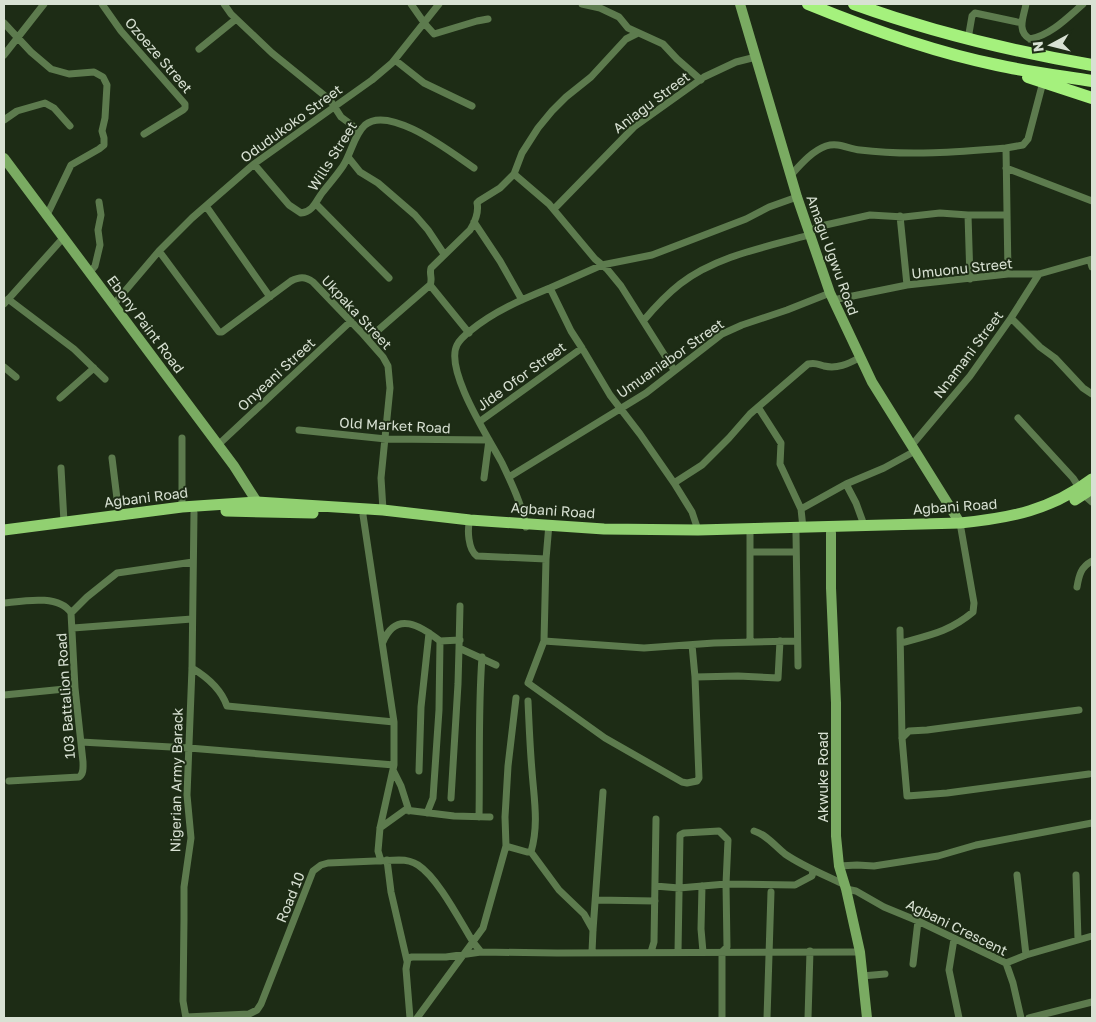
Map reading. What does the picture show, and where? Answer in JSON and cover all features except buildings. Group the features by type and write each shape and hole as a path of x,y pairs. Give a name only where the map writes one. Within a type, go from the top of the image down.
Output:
{"highway":[{"path":"808,4 858,24 932,48 997,65 1092,81"},
{"path":"854,4 892,18 968,39 1029,54 1092,65"},
{"path":"997,65 1092,98"}],"main road":[{"name":"Agbani Road","path":"4,530 182,507 257,507 364,512 469,522 651,534 961,526 1019,522 1041,516 1087,494 1092,479"},
{"name":"Agbani Road","path":"4,537 257,507"},
{"name":"Agbani Road","path":"364,512 383,510 469,522"},
{"name":"Agbani Road","path":"831,530 864,525 961,526"},
{"name":"Agbani Road","path":"548,527 749,532"}],"street":[{"path":"4,55 16,37 44,4"},
{"name":"Ozoeze Street","path":"102,4 127,38 185,104 183,110 144,134"},
{"path":"224,4 236,19 272,53 323,95 346,122 360,131"},
{"path":"412,4 434,34 488,19"},
{"name":"Odudukoko Street","path":"114,304 158,252 192,218 254,164 372,80 395,60 439,4"},
{"path":"582,4 600,8 619,17 626,26 663,44 701,80"},
{"name":"Amagu Ugwu Road","path":"740,4 797,197 831,297 872,382 961,526"},
{"path":"1026,4 1022,23 1025,35 1030,39"},
{"path":"1030,39 1051,30 1083,4"},
{"path":"968,39 972,16 975,13 1022,23"},
{"path":"199,49 236,19"},
{"path":"4,23 16,37 51,69 69,74 94,72 103,77 106,86 105,118 102,131 104,145 71,165 47,215"},
{"path":"626,26 626,39"},
{"path":"368,339 430,285 432,279 431,268 470,230 474,222 477,203 500,188 514,174 522,153 538,128 552,111 591,76 626,39 638,33"},
{"path":"1029,54 1030,39"},
{"name":"Aniagu Street","path":"554,209 634,127 701,80 722,68 756,57"},
{"path":"395,60 424,83 472,106"},
{"path":"791,175 818,150 832,145 847,146 858,150 922,153 947,153 1023,145 1028,140 1036,117 1043,82"},
{"path":"4,120 17,111 45,102 70,126"},
{"name":"Wills Street","path":"254,164 293,209 304,213 316,204 322,192 345,164 360,131 365,125 373,121 393,121 417,132 474,168"},
{"path":"1006,148 1008,274"},
{"path":"348,157 360,172 378,183 415,215 444,254"},
{"name":"Ebony Paint Road","path":"4,158 234,466 257,507"},
{"path":"1006,168 1092,201"},
{"path":"514,174 528,184 554,209 595,259 622,286 674,370"},
{"path":"525,526 522,511 509,477 462,387 456,362 456,347 460,340 492,315 550,288 602,266 652,255 797,197"},
{"path":"90,272 95,266 100,245 98,230 101,215 99,202"},
{"path":"316,204 389,278"},
{"path":"206,206 270,296"},
{"path":"644,320 678,285 710,266 742,254 809,235 816,228 870,215 900,216 940,213 1007,215"},
{"path":"968,215 970,279"},
{"path":"900,216 907,285"},
{"path":"474,222 500,261 522,300"},
{"path":"64,237 6,302 74,349 105,379"},
{"name":"Ukpaka Street","path":"158,252 219,332 225,330 296,278 307,278 368,339 386,361 390,372 381,485 383,510"},
{"name":"Umuonu Street","path":"831,297 907,285 1008,274 1039,274 1091,262"},
{"name":"Nnamani Street","path":"913,448 970,376 1039,274"},
{"path":"430,285 469,333"},
{"path":"550,288 571,331 582,348"},
{"name":"Umuaniabor Street","path":"509,477 646,393 674,370 731,329 831,297"},
{"path":"1011,318 1040,347 1055,358 1083,388 1092,393"},
{"name":"Onyeani Street","path":"218,445 305,366 350,321"},
{"name":"Jide Ofor Street","path":"479,422 582,348 610,395 674,482 692,512 698,530"},
{"path":"674,482 702,464 758,407 808,364 814,363 835,367 848,364 859,358"},
{"path":"4,367 16,377"},
{"path":"60,398 94,368"},
{"path":"758,407 781,443 780,464 801,509 800,531 796,552 798,666"},
{"path":"1018,418 1087,494"},
{"name":"Old Market Road","path":"299,430 386,439 489,440"},
{"path":"182,438 182,507"},
{"path":"484,478 489,440"},
{"path":"801,509 846,484 884,468 913,448"},
{"path":"112,458 119,515"},
{"path":"60,468 64,522"},
{"path":"846,484 856,503 864,525"},
{"path":"364,512 394,722 393,767 380,828 378,851 384,860 407,961 410,1018"},
{"name":"Nigerian Army Barack","path":"186,1018 183,1000 183,942 184,887 190,838 186,795 192,668 194,513"},
{"path":"469,522 471,550 477,556 546,559"},
{"path":"901,643 943,631 960,623 973,612 974,603 961,526"},
{"path":"548,527 544,641 528,681 530,686 605,738 687,784 697,781 699,778 692,645"},
{"name":"Akwuke Road","path":"831,530 831,588 836,703 836,836 839,866 846,887 860,952 867,1018"},
{"path":"749,532 750,642"},
{"path":"750,552 796,552"},
{"path":"1078,587 1079,575 1083,567 1092,561"},
{"path":"71,613 87,597 117,573 193,562"},
{"name":"103 Battalion Road","path":"4,603 48,601 65,606 71,613 75,688 83,770 79,777 9,781"},
{"path":"451,798 458,684 460,606"},
{"path":"73,628 192,619"},
{"path":"383,642 387,632 396,626 406,623 424,629 440,642 459,644 496,665"},
{"path":"900,630 902,738 906,796 948,793 1089,774"},
{"path":"419,770 421,707 429,633"},
{"path":"544,641 644,648 797,641"},
{"path":"695,677 738,676 778,678 780,641"},
{"path":"427,813 433,798 439,710 440,642"},
{"path":"479,817 479,697 482,657"},
{"path":"192,668 216,687 225,699 227,706 394,722"},
{"path":"4,695 75,688"},
{"path":"417,1018 483,928 506,846 508,766 516,698"},
{"path":"528,701 532,774 536,807 534,840 531,852"},
{"path":"902,738 909,731 1079,710"},
{"path":"81,742 189,748 393,767"},
{"path":"393,767 409,811"},
{"path":"592,952 592,930 596,900 603,792"},
{"path":"380,828 401,811 490,817"},
{"path":"654,951 656,819"},
{"path":"839,866 874,866 938,856 976,845 1092,823"},
{"path":"678,952 680,835 684,833 720,831 728,840 726,884 727,948 722,952"},
{"name":"Agbani Crescent","path":"754,831 772,841 784,853 884,907 1006,963 1021,1018"},
{"path":"506,846 531,852 559,890 584,914 592,930"},
{"name":"Road 10","path":"186,1018 249,1014 257,1010 313,871 321,864 384,860 408,861 418,865 438,888 481,952"},
{"path":"655,886 679,888 726,884 795,885 812,876 814,870"},
{"path":"1017,875 1026,955"},
{"path":"1076,875 1078,940"},
{"path":"702,886 701,929 703,952"},
{"path":"767,1018 771,892"},
{"path":"596,900 654,901"},
{"path":"913,964 918,921"},
{"path":"1006,963 1026,955 1092,936"},
{"path":"954,939 948,970 959,1018"},
{"path":"808,1018 810,951"},
{"path":"407,961 408,958 412,957 446,957 481,952 860,952"},
{"path":"722,952 722,1018"},
{"path":"862,976 885,974"},
{"path":"1029,1018 1092,1002"}]}
